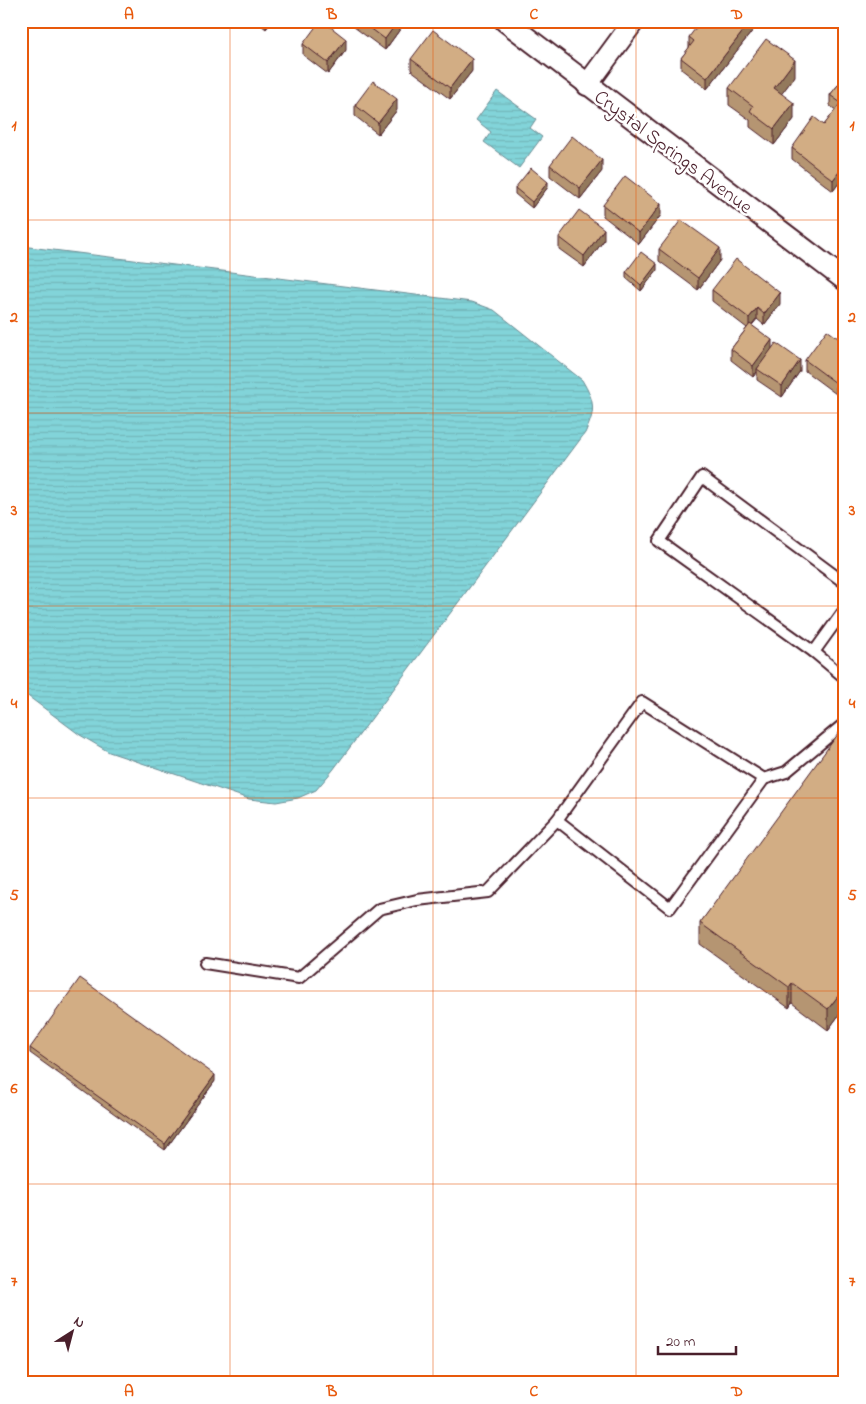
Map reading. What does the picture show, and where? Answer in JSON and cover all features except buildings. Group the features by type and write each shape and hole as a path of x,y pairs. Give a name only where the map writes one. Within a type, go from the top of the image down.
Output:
{"street":[{"name":"Crystal Springs Avenue","path":"505,21 845,280"},
{"path":"587,85 634,21"}],"lane":[{"path":"845,583 702,477 659,541 814,652 845,678"},
{"path":"814,652 845,610"},
{"path":"205,963 299,978 379,909 417,900 488,892 558,820 642,702 764,779"},
{"path":"558,820 670,908 764,779 786,772 845,723"}],"water":[{"path":"497,91 536,119 530,128 542,137 519,168 484,142 491,132 476,120"},
{"path":"21,246 472,302 494,310 582,380 590,394 592,412 585,433 333,770 316,790 298,798 276,802 249,799 109,752 80,735 21,691"}]}
